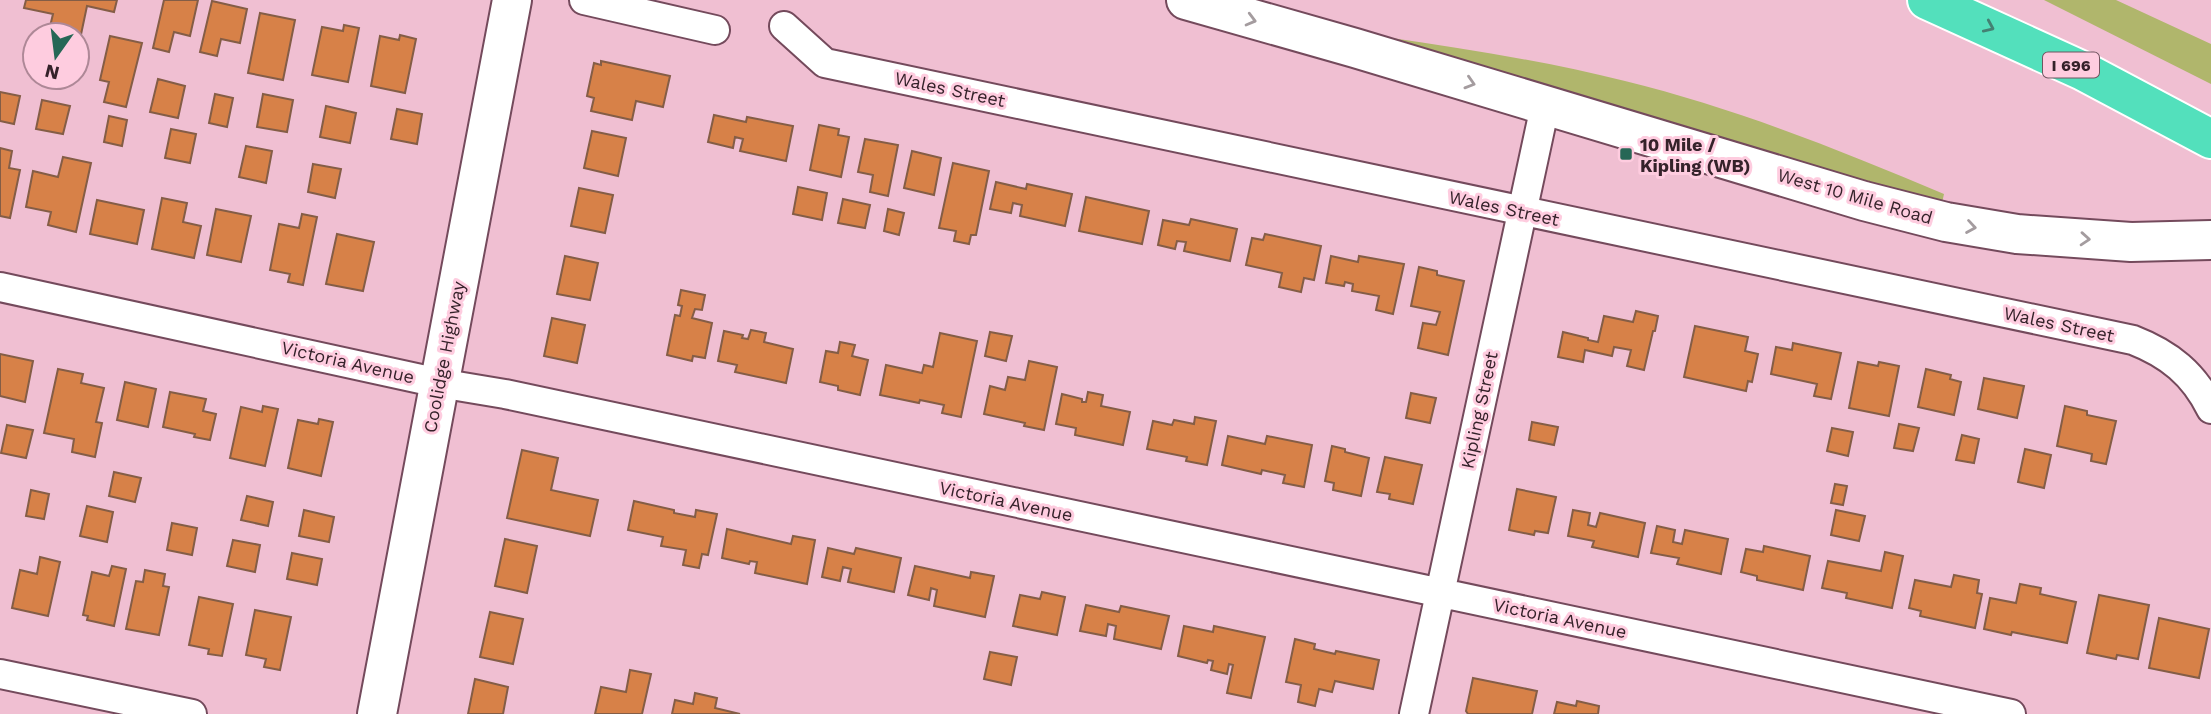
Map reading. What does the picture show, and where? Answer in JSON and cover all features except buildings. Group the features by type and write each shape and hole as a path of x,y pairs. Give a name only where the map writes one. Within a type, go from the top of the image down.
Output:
{"highway":[{"name":"I 696","path":"1927,0 2083,71 2211,139"}],"main road":[{"name":"Coolidge Highway","path":"377,714 512,0"},
{"name":"West 10 Mile Road","path":"1186,0 1650,135 1864,201 1946,222 2017,234 2131,242 2211,240"}],"street":[{"path":"584,0 715,30"},
{"name":"Wales Street","path":"784,26 825,63 2133,340 2154,348 2185,370 2203,393 2211,409"},
{"name":"Kipling Street","path":"1414,714 1545,106"},
{"name":"Victoria Avenue","path":"0,287 439,383 505,394 2011,714"},
{"path":"0,674 192,714"}],"green space":[{"path":"2044,0 2116,0 2211,44 2211,84"},
{"path":"1385,37 1566,67 1707,104 1826,146 1944,194 1942,203 1889,190 1384,41"}],"place":[{"name":"10 Mile / Kipling (WB)","path":"1626,154"}]}
